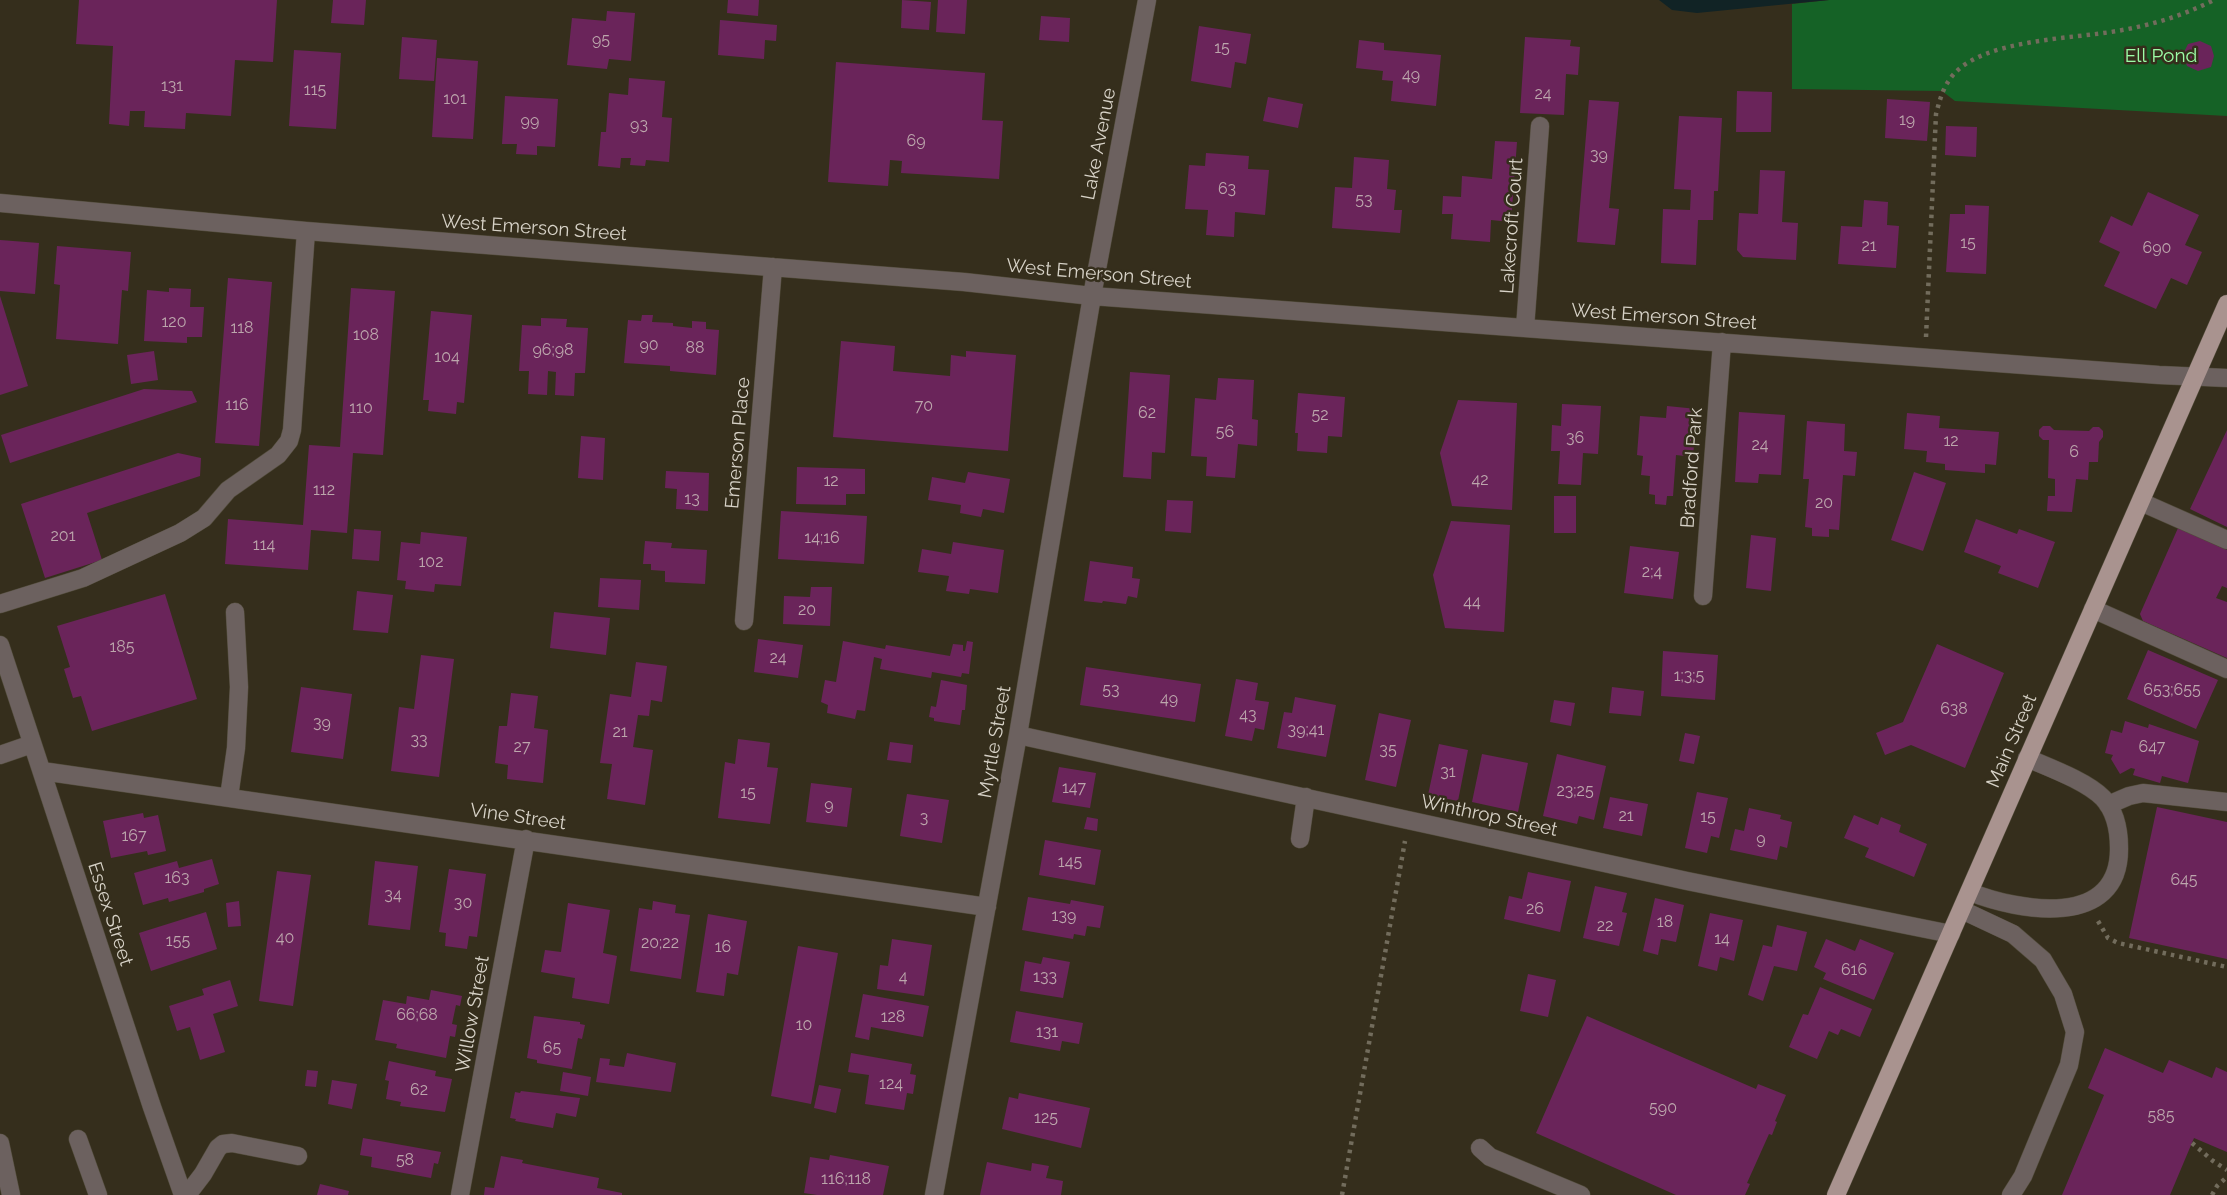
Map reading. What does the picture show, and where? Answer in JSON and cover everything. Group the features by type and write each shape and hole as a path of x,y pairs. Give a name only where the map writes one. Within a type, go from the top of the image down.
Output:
{"main road":[{"name":"Main Street","path":"1836,1195 2227,304"}],"street":[{"name":"Lake Avenue","path":"1092,296 1147,0"},
{"name":"Lakecroft Court","path":"1525,328 1541,126"},
{"name":"West Emerson Street","path":"0,203 306,231 964,282 1092,296 2227,378"},
{"path":"0,604 83,578 180,533 204,518 228,490 284,449 292,430 306,231"},
{"name":"Emerson Place","path":"744,621 773,267"},
{"name":"Myrtle Street","path":"934,1195 1018,735 1092,296"},
{"name":"Bradford Park","path":"1703,596 1722,342"},
{"path":"2141,502 2227,540"},
{"path":"2093,610 2227,668"},
{"path":"229,797 236,748 239,687 235,612"},
{"name":"Essex Street","path":"0,645 152,1107 185,1195"},
{"name":"Winthrop Street","path":"1018,735 1688,881 1951,934"},
{"path":"0,755 32,744"},
{"path":"1970,891 2014,906 2058,908 2090,901 2099,896 2114,872 2119,856 2118,832 2108,806 2096,792 2027,758"},
{"name":"Vine Street","path":"42,771 987,907"},
{"path":"2108,806 2143,793 2227,802"},
{"path":"1300,839 1306,797"},
{"name":"Willow Street","path":"460,1195 526,839"},
{"path":"1962,910 2013,934 2043,960 2063,993 2075,1032 2069,1065 2023,1176 2011,1195"},
{"path":"78,1139 98,1195"},
{"path":"0,1143 11,1195"},
{"path":"185,1195 223,1144 232,1143 298,1156"},
{"path":"1480,1148 1490,1157 1581,1195"}],"path":[{"path":"1925,358 1936,114 1942,91 1954,73 1972,60 2004,48 2151,25 2214,0"},
{"path":"1342,1195 1409,820"},
{"path":"2090,901 2108,938 2118,943 2227,967"},
{"path":"2192,1143 2227,1170"},
{"path":"2212,1195 2217,1185 2227,1177"}],"green space":[{"name":"Ell Pond","path":"1829,0 2227,0 2227,116 1955,101 1942,91 1792,89 1792,4"}],"shaded area":[{"path":"1659,0 1829,0 1697,13 1672,10"}],"building":[{"path":"79,0 277,0 273,62 235,60 231,116 186,113 185,129 144,127 145,111 130,111 129,126 109,124 113,46 76,44"},
{"path":"333,0 366,0 364,25 331,23"},
{"path":"728,0 759,0 758,16 727,13"},
{"path":"902,0 931,2 929,30 901,28"},
{"path":"938,0 967,0 965,34 936,32"},
{"path":"607,11 635,13 631,61 609,59 607,69 567,65 572,18 606,21"},
{"path":"1041,16 1070,18 1069,42 1039,40"},
{"path":"720,20 777,25 776,41 765,40 764,59 718,55"},
{"path":"1199,26 1251,34 1246,64 1235,62 1231,88 1191,81"},
{"path":"402,37 437,40 434,81 399,79"},
{"path":"1525,37 1571,40 1570,46 1580,47 1578,75 1566,74 1564,115 1520,113"},
{"path":"1359,40 1384,43 1384,50 1441,55 1436,106 1391,101 1393,81 1382,80 1383,71 1356,68"},
{"path":"2200,41 2211,46 2214,56 2211,67 2198,71 2187,66 2183,54 2188,44"},
{"path":"294,50 341,53 336,129 289,126"},
{"path":"437,58 478,61 473,139 432,137"},
{"path":"836,62 985,73 982,120 1003,121 999,179 901,173 902,161 890,160 888,186 828,182"},
{"path":"629,78 665,81 662,117 672,118 669,162 646,160 645,166 630,165 631,158 621,158 620,168 598,166 601,132 606,132 609,93 628,95"},
{"path":"1737,91 1772,92 1771,132 1736,132"},
{"path":"505,96 558,99 555,147 537,146 537,155 516,154 517,144 502,144"},
{"path":"1268,97 1303,104 1298,128 1263,121"},
{"path":"1887,99 1930,102 1927,141 1885,138"},
{"path":"1589,100 1619,102 1609,208 1619,209 1615,245 1577,242"},
{"path":"1679,116 1722,118 1718,191 1714,191 1713,220 1698,220 1696,265 1661,263 1663,209 1690,210 1691,190 1674,189"},
{"path":"1946,126 1977,127 1976,157 1945,155"},
{"path":"1495,141 1517,142 1511,222 1491,220 1490,242 1451,239 1453,214 1442,214 1443,196 1461,197 1462,176 1492,179"},
{"path":"1206,153 1249,156 1248,169 1269,170 1265,215 1235,212 1234,237 1206,235 1208,210 1185,209 1189,165 1205,166"},
{"path":"1354,157 1389,160 1387,189 1396,190 1394,210 1402,210 1400,233 1332,228 1335,187 1352,188"},
{"path":"1760,170 1785,171 1782,222 1798,223 1796,260 1743,257 1737,250 1739,213 1758,214"},
{"path":"2148,192 2199,215 2185,245 2202,252 2187,285 2171,278 2156,309 2104,286 2120,252 2099,242 2111,216 2132,226"},
{"path":"1864,200 1888,202 1887,225 1899,226 1896,268 1838,264 1841,226 1862,227"},
{"path":"1965,205 1989,206 1986,274 1946,272 1950,214 1965,214"},
{"path":"0,240 39,243 35,294 0,291"},
{"path":"57,246 131,252 128,291 122,290 118,344 56,339 60,285 54,284"},
{"path":"228,278 272,282 259,446 215,443"},
{"path":"169,288 191,289 190,307 204,307 202,337 187,337 187,343 144,341 147,290 169,292"},
{"path":"351,288 395,291 383,455 353,453 347,533 311,530 308,570 225,564 228,519 303,525 309,445 340,447"},
{"path":"0,296 28,386 0,395"},
{"path":"431,311 472,315 464,403 457,402 456,414 428,411 429,400 423,400"},
{"path":"642,315 653,315 652,322 673,323 673,326 692,328 692,321 706,322 706,329 719,330 716,375 670,371 670,366 624,363 628,320 641,321"},
{"path":"541,318 567,319 566,327 588,328 585,373 575,373 574,396 555,395 556,372 548,371 547,395 528,394 529,371 519,371 522,325 541,326"},
{"path":"841,341 895,346 893,371 950,376 951,355 966,357 966,351 1016,355 1008,451 833,437"},
{"path":"154,351 158,380 131,384 127,355"},
{"path":"1130,372 1170,375 1165,453 1152,452 1151,479 1123,477"},
{"path":"1218,378 1254,380 1252,419 1258,420 1257,446 1238,444 1235,478 1206,476 1207,457 1191,456 1195,398 1216,400"},
{"path":"144,389 192,391 197,402 10,463 1,435"},
{"path":"1298,393 1345,397 1342,437 1328,436 1327,453 1297,451 1298,433 1295,433"},
{"path":"1458,400 1517,403 1512,510 1452,506 1440,453"},
{"path":"1562,404 1601,406 1598,454 1583,453 1581,485 1558,484 1560,451 1551,451 1552,425 1561,426"},
{"path":"1667,406 1697,409 1693,457 1676,455 1673,496 1667,496 1666,505 1655,504 1655,495 1649,494 1650,476 1641,475 1643,456 1637,455 1640,416 1666,418"},
{"path":"1739,412 1785,415 1781,475 1759,474 1758,483 1735,482"},
{"path":"1907,413 1940,416 1939,428 1999,432 1996,465 1985,464 1985,473 1945,470 1945,464 1926,462 1927,451 1904,449"},
{"path":"1807,421 1845,424 1844,451 1857,452 1855,476 1843,475 1839,530 1829,529 1829,537 1812,536 1812,528 1805,527 1809,479 1803,479"},
{"path":"2043,426 2050,426 2054,430 2089,431 2093,427 2099,427 2103,431 2099,442 2098,462 2089,462 2088,480 2076,479 2072,512 2047,511 2048,496 2055,496 2055,479 2048,478 2049,440 2043,440 2039,436 2039,430"},
{"path":"2227,430 2227,527 2190,509"},
{"path":"581,436 605,438 603,480 578,478"},
{"path":"178,453 201,458 200,476 87,513 102,560 45,578 21,504"},
{"path":"797,467 865,469 865,494 846,494 846,505 796,504"},
{"path":"666,471 709,473 708,511 676,509 677,489 665,488"},
{"path":"968,472 1010,479 1004,513 983,509 981,517 960,513 961,505 928,500 932,477 965,483"},
{"path":"1914,472 1946,483 1923,551 1891,540"},
{"path":"1554,496 1576,496 1576,533 1554,533"},
{"path":"1167,500 1193,501 1191,533 1165,531"},
{"path":"781,511 867,516 864,564 778,559"},
{"path":"1976,519 2017,534 2019,529 2055,542 2038,588 1998,573 2001,566 1964,552"},
{"path":"1451,521 1510,525 1504,632 1445,628 1433,575"},
{"path":"2178,528 2227,550 2227,588 2222,586 2216,598 2227,602 2227,658 2143,621 2140,614"},
{"path":"354,529 381,531 379,561 352,559"},
{"path":"421,532 467,537 461,586 435,584 434,592 405,589 406,581 397,580 401,542 420,544"},
{"path":"1751,535 1776,538 1771,591 1746,588"},
{"path":"645,541 672,543 671,548 707,550 705,584 665,582 665,571 651,570 651,564 643,564"},
{"path":"953,542 1004,550 998,593 970,589 969,594 946,591 949,576 918,572 922,549 951,554"},
{"path":"1630,546 1679,552 1673,599 1624,593"},
{"path":"1090,561 1133,567 1132,578 1140,579 1137,598 1128,596 1126,604 1084,601"},
{"path":"600,578 641,580 639,610 598,607"},
{"path":"811,587 832,587 830,626 783,624 784,596 810,597"},
{"path":"357,591 393,595 388,633 353,630"},
{"path":"165,594 197,699 92,731 81,696 73,698 64,669 70,667 57,626"},
{"path":"554,612 610,618 606,655 550,648"},
{"path":"758,639 803,645 798,678 754,672"},
{"path":"843,641 950,656 953,644 963,645 965,651 967,641 973,642 969,674 962,673 961,677 932,672 931,678 880,669 882,659 874,657 865,711 857,710 855,719 827,713 828,705 821,702 825,680 836,682"},
{"path":"1937,644 2004,673 1965,768 1911,745 1885,755 1876,733 1903,722"},
{"path":"2148,650 2218,680 2196,729 2127,699"},
{"path":"1663,651 1718,655 1715,700 1661,696"},
{"path":"421,655 454,659 439,777 391,771 399,707 414,709"},
{"path":"636,662 667,666 662,702 651,700 649,716 638,715 633,747 653,750 645,805 607,799 612,764 600,763 610,694 631,697"},
{"path":"1086,667 1201,684 1195,722 1080,705"},
{"path":"1236,679 1258,683 1255,700 1269,702 1264,730 1255,728 1252,741 1225,736"},
{"path":"941,680 967,685 965,710 962,710 960,725 934,721 934,718 929,717 931,706 936,707"},
{"path":"301,687 352,694 343,759 291,752"},
{"path":"1612,687 1644,691 1641,716 1609,713"},
{"path":"511,693 538,696 534,728 548,730 543,783 507,779 508,765 495,763 499,726 507,726"},
{"path":"1295,697 1336,705 1326,757 1277,748 1284,712 1292,713"},
{"path":"1554,700 1575,703 1571,726 1550,722"},
{"path":"1379,713 1411,720 1396,787 1365,780"},
{"path":"2125,721 2148,728 2149,724 2199,741 2188,783 2162,776 2160,783 2133,775 2135,769 2131,768 2120,774 2111,759 2113,755 2105,753 2111,730 2122,733"},
{"path":"1685,733 1700,736 1694,764 1679,761"},
{"path":"738,739 770,743 767,767 778,768 770,824 718,818 725,762 735,764"},
{"path":"890,742 913,745 911,763 887,760"},
{"path":"1439,744 1468,750 1458,801 1428,795"},
{"path":"1482,754 1528,763 1518,812 1472,802"},
{"path":"1557,754 1606,766 1594,820 1579,816 1577,824 1543,816"},
{"path":"1059,767 1096,773 1090,808 1052,802"},
{"path":"811,783 852,788 847,827 806,822"},
{"path":"1697,792 1728,798 1719,838 1711,836 1707,853 1685,848"},
{"path":"907,794 949,800 942,843 900,836"},
{"path":"1610,797 1648,804 1642,836 1603,828"},
{"path":"2157,807 2227,822 2227,959 2129,938"},
{"path":"1749,808 1781,815 1780,819 1792,822 1787,848 1780,846 1777,860 1730,850 1735,829 1744,831"},
{"path":"143,813 144,818 158,815 166,851 148,855 147,851 111,858 103,821"},
{"path":"1854,815 1878,825 1881,817 1901,825 1899,832 1927,844 1914,877 1865,857 1869,848 1844,838"},
{"path":"1087,817 1098,819 1097,831 1084,829"},
{"path":"1045,840 1101,850 1095,885 1039,875"},
{"path":"212,859 219,884 204,889 204,892 169,902 168,898 143,905 134,873 177,861 179,868"},
{"path":"375,861 418,866 410,930 368,925"},
{"path":"449,869 486,874 477,937 469,936 467,949 445,946 446,933 439,932"},
{"path":"277,871 311,875 293,1006 259,1001"},
{"path":"1528,872 1571,881 1560,932 1504,919 1509,896 1522,899"},
{"path":"1595,886 1627,893 1622,912 1627,913 1619,946 1583,938"},
{"path":"1028,897 1104,906 1100,928 1087,926 1085,936 1074,934 1073,939 1022,930"},
{"path":"1655,898 1684,905 1676,942 1661,939 1658,955 1643,951"},
{"path":"239,901 241,926 228,927 226,903"},
{"path":"653,901 676,905 675,913 690,915 681,979 630,971 639,908 652,910"},
{"path":"568,903 610,910 603,953 617,956 609,1004 572,998 575,978 541,972 545,950 561,952"},
{"path":"206,912 217,949 151,971 139,933"},
{"path":"1710,913 1743,920 1734,961 1720,957 1717,971 1698,966"},
{"path":"708,914 747,921 738,975 727,973 724,996 696,992"},
{"path":"1777,925 1807,932 1797,971 1774,966 1763,1001 1748,995 1763,945 1772,947"},
{"path":"892,939 932,945 924,996 877,989 880,965 888,966"},
{"path":"1826,939 1855,951 1860,939 1894,953 1874,1000 1823,979 1826,973 1814,967"},
{"path":"798,946 838,953 811,1104 771,1096"},
{"path":"1043,957 1070,962 1063,998 1020,991 1025,961 1041,964"},
{"path":"1528,974 1556,980 1548,1017 1520,1011"},
{"path":"230,980 238,1006 213,1014 225,1052 200,1060 190,1027 177,1031 169,1006 204,995 202,989"},
{"path":"1820,987 1872,1009 1860,1037 1841,1029 1838,1035 1829,1031 1817,1059 1789,1047 1803,1014 1808,1015"},
{"path":"431,990 462,996 460,1006 456,1005 452,1024 457,1025 455,1037 450,1036 446,1058 396,1048 397,1044 375,1040 383,1000 406,1004 407,996 429,1000"},
{"path":"863,994 929,1006 923,1037 871,1027 869,1040 855,1037"},
{"path":"1016,1011 1083,1023 1079,1044 1062,1041 1060,1051 1010,1042"},
{"path":"534,1016 585,1025 582,1039 578,1038 572,1069 537,1063 537,1060 527,1058"},
{"path":"1587,1016 1756,1089 1758,1084 1786,1095 1772,1135 1769,1134 1747,1183 1750,1184 1745,1195 1676,1195 1536,1133"},
{"path":"2105,1048 2163,1073 2169,1060 2212,1078 2216,1067 2227,1072 2227,1152 2194,1138 2170,1195 2062,1195 2104,1095 2088,1088"},
{"path":"627,1053 676,1063 671,1092 596,1082 600,1058 610,1059 609,1065 624,1067"},
{"path":"851,1053 912,1064 910,1074 916,1075 913,1094 907,1093 904,1110 865,1104 869,1075 848,1072"},
{"path":"389,1061 436,1071 435,1076 452,1079 445,1112 400,1106 401,1102 386,1099 389,1081 385,1080"},
{"path":"307,1070 318,1071 316,1087 305,1086"},
{"path":"563,1072 591,1077 588,1096 560,1091"},
{"path":"332,1080 357,1084 352,1109 328,1104"},
{"path":"819,1085 841,1089 836,1113 814,1108"},
{"path":"515,1092 580,1098 576,1117 556,1113 553,1128 515,1121 516,1119 510,1118"},
{"path":"1019,1093 1090,1108 1081,1148 1002,1129 1009,1097 1018,1099"},
{"path":"363,1138 441,1152 438,1164 434,1163 431,1178 371,1167 372,1157 360,1155"},
{"path":"830,1155 889,1166 883,1195 804,1193 810,1157 829,1160"},
{"path":"501,1156 523,1160 522,1163 599,1178 597,1188 622,1195 484,1195 485,1187 494,1188"},
{"path":"987,1162 1031,1171 1032,1163 1049,1166 1046,1178 1063,1181 1061,1195 980,1195"},
{"path":"320,1184 349,1191 348,1195 317,1195"}]}
